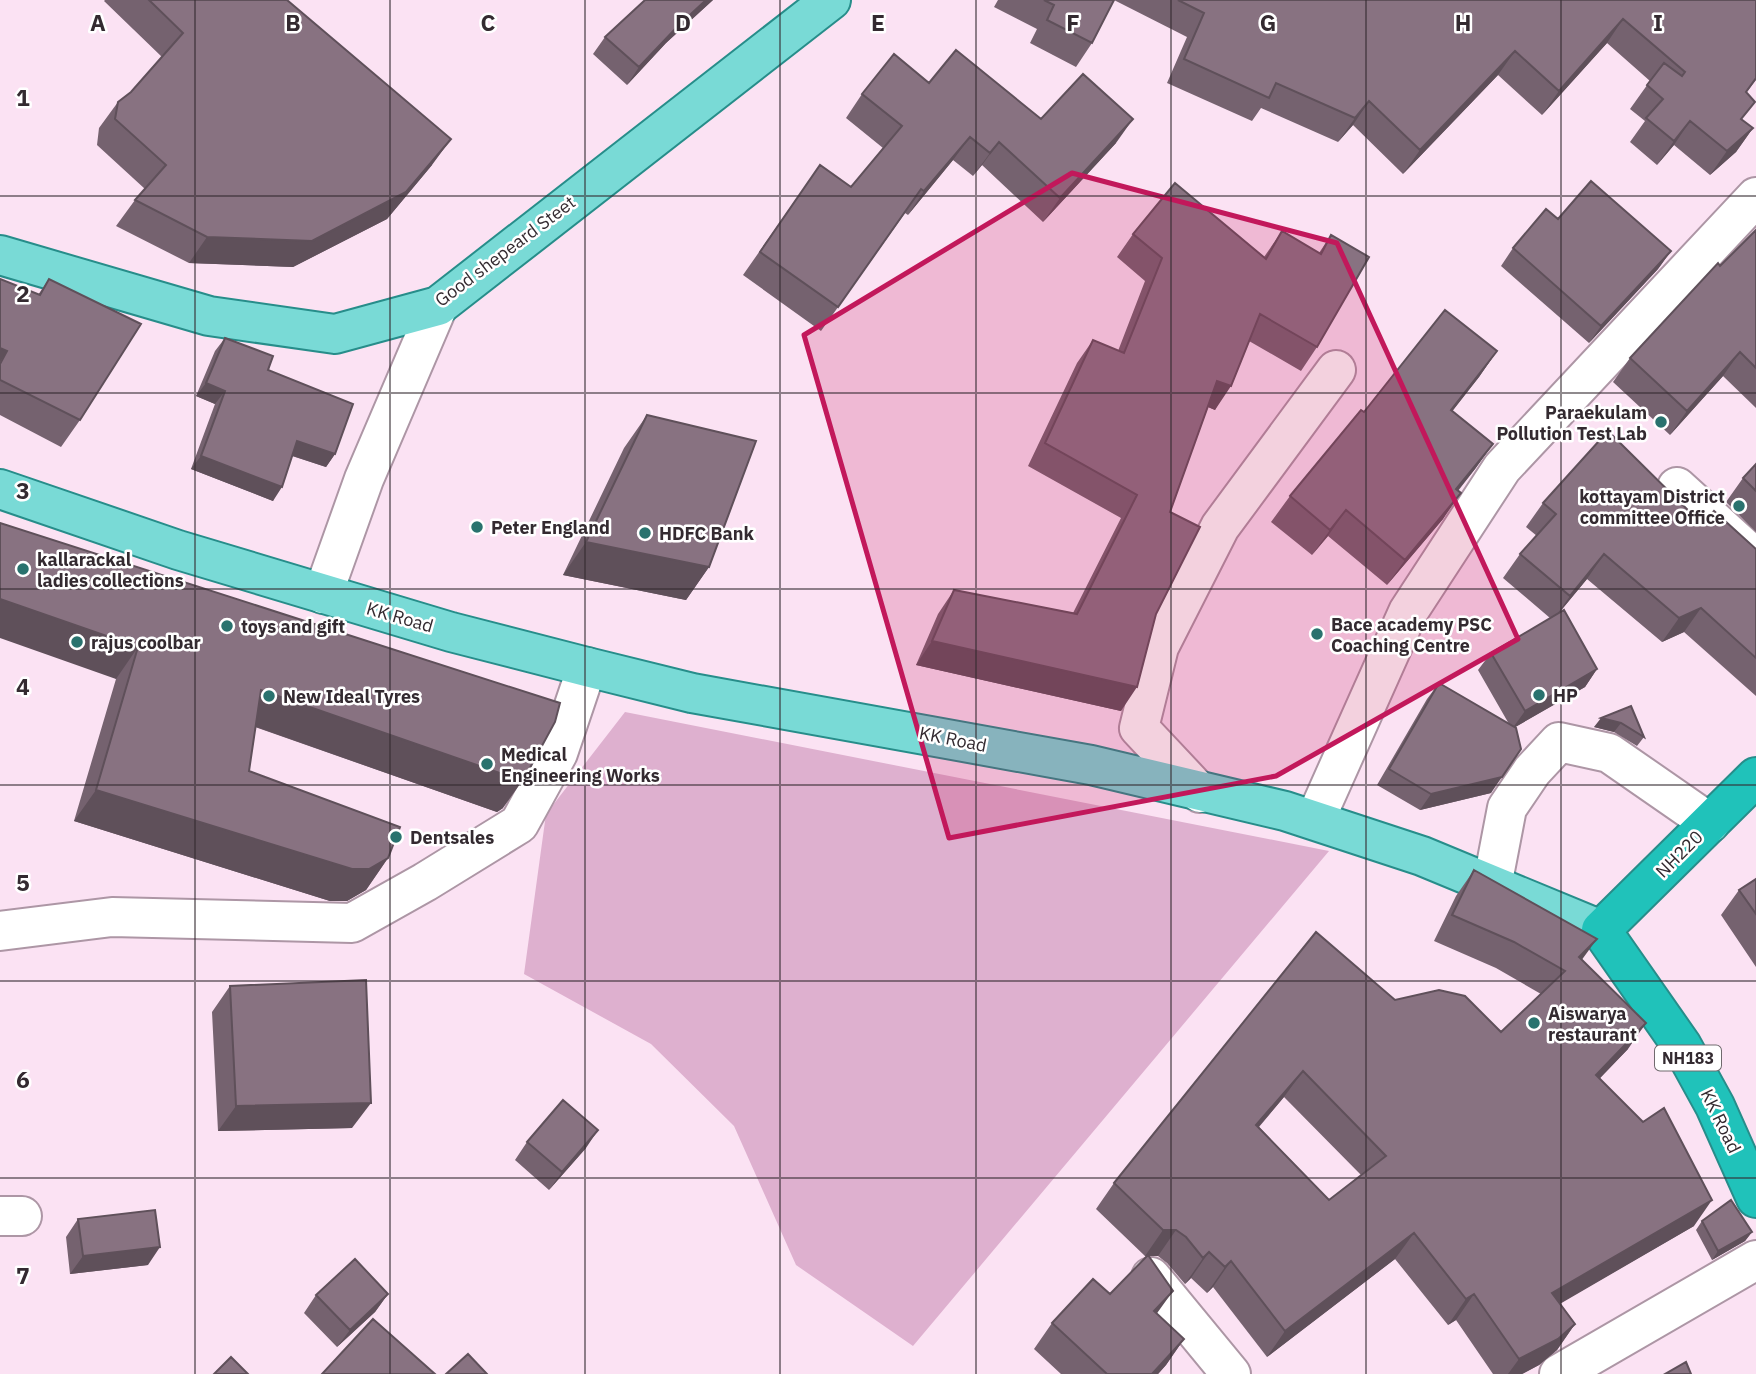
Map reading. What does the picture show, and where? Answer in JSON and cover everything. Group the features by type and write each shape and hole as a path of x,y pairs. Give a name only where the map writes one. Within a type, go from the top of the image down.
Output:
{"highway":[{"name":"NH220","path":"1601,930 1756,777"},
{"name":"KK Road","path":"1601,930 1682,1046 1715,1106 1756,1198"}],"main road":[{"name":"Good shepeard Steet","path":"0,255 209,316 335,334 438,306 831,0"},
{"name":"KK Road","path":"0,489 178,550 323,594 587,667 692,693 1091,765 1315,820 1422,856 1601,930"}],"street":[{"path":"1315,820 1408,612 1502,468 1756,197"},
{"path":"323,594 364,479 438,306"},
{"path":"1200,793 1139,728 1160,647 1220,527 1336,370"},
{"path":"1677,487 1756,559"},
{"path":"0,931 112,917 352,923 519,824 558,753 587,667"},
{"path":"1492,886 1507,808 1532,771 1559,741 1609,753 1710,822"},
{"path":"1559,1374 1756,1260"},
{"path":"1151,1278 1231,1374"}],"highlighted area":[{"path":"1072,173 1337,243 1518,639 1276,776 949,838 804,335"}],"shaded area":[{"path":"625,712 1329,851 913,1346 796,1265 734,1126 651,1044 524,974 546,814"}],"building":[{"path":"149,0 287,0 451,139 406,192 312,241 207,237 135,200 166,165 115,119 118,102 131,92 183,33"},
{"path":"645,0 706,0 639,67 605,37"},
{"path":"1044,0 1114,0 1092,43 1047,20 1054,5"},
{"path":"1178,0 1756,0 1756,78 1746,92 1755,102 1741,119 1753,128 1727,151 1690,121 1674,141 1646,118 1663,99 1647,85 1664,63 1682,76 1685,72 1623,19 1559,91 1515,51 1420,150 1369,101 1355,118 1276,83 1269,98 1184,59 1204,13"},
{"path":"956,50 1041,119 1083,74 1133,119 1060,198 999,142 990,153 970,137 924,191 921,189 838,307 760,252 820,165 851,187 902,126 862,94 894,54 929,83"},
{"path":"1591,181 1671,251 1601,326 1513,248 1546,209 1558,219"},
{"path":"1175,183 1266,259 1282,231 1321,254 1331,235 1369,257 1317,347 1260,314 1231,386 1217,381 1170,512 1200,527 1156,614 1137,687 932,641 954,590 1077,614 1137,495 1045,443 1093,340 1124,353 1162,258 1133,234"},
{"path":"1756,230 1756,368 1740,352 1687,411 1630,358 1718,263 1720,266"},
{"path":"0,279 40,295 49,279 141,324 80,420 0,380 0,364 7,351 0,348"},
{"path":"1445,310 1497,351 1451,410 1493,444 1456,489 1461,493 1405,560 1346,510 1330,530 1290,496 1361,410 1364,412"},
{"path":"225,338 273,356 268,370 353,404 335,454 297,441 282,487 201,456 225,391 206,383"},
{"path":"647,415 756,441 709,567 586,542"},
{"path":"1608,431 1702,524 1714,511 1756,549 1756,658 1701,608 1679,618 1604,554 1570,596 1520,554 1556,514 1543,503"},
{"path":"1756,464 1756,491 1743,478"},
{"path":"0,523 560,703 555,722 525,777 520,780 261,690 249,771 400,827 388,858 369,869 352,869 96,790 138,647 0,599"},
{"path":"1564,610 1597,669 1525,711 1491,653"},
{"path":"1439,683 1516,728 1521,749 1502,777 1431,794 1389,769"},
{"path":"1631,706 1644,737 1621,723 1601,718"},
{"path":"1474,870 1597,939 1579,957 1646,1023 1596,1075 1643,1122 1664,1108 1712,1200 1552,1293 1575,1324 1558,1339 1519,1359 1474,1294 1466,1299 1414,1233 1285,1331 1231,1261 1225,1267 1209,1252 1203,1258 1186,1237 1176,1230 1163,1230 1114,1183 1316,932 1395,1000 1439,990 1465,996 1501,1032 1565,971 1514,942 1452,915","holes":["1303,1071 1386,1156 1329,1200 1256,1125"]},
{"path":"1756,879 1756,914 1739,890"},
{"path":"366,980 371,1103 236,1106 230,986"},
{"path":"563,1100 598,1130 562,1172 527,1142"},
{"path":"1731,1200 1752,1232 1718,1251 1702,1221"},
{"path":"155,1210 160,1247 83,1256 78,1219"},
{"path":"1148,1255 1173,1291 1154,1311 1184,1339 1152,1374 1107,1374 1052,1323 1093,1279 1110,1294"},
{"path":"355,1259 388,1294 350,1330 316,1295"},
{"path":"373,1319 435,1374 322,1374"},
{"path":"468,1354 487,1374 446,1374"},
{"path":"231,1357 248,1374 214,1374"},
{"path":"1686,1362 1691,1374 1665,1374"}],"place":[{"name":"Paraekulam Pollution Test Lab","path":"1661,422"},
{"name":"kottayam District committee Office","path":"1739,506"},
{"name":"Peter England","path":"477,527"},
{"name":"HDFC Bank","path":"645,533"},
{"name":"kallarackal ladies collections","path":"23,569"},
{"name":"toys and gift","path":"227,626"},
{"name":"Bace academy PSC Coaching Centre","path":"1317,634"},
{"name":"rajus coolbar","path":"77,642"},
{"name":"HP","path":"1539,695"},
{"name":"New Ideal Tyres","path":"269,696"},
{"name":"Medical Engineering Works","path":"487,764"},
{"name":"Dentsales","path":"396,837"},
{"name":"Aiswarya restaurant","path":"1534,1023"}]}
